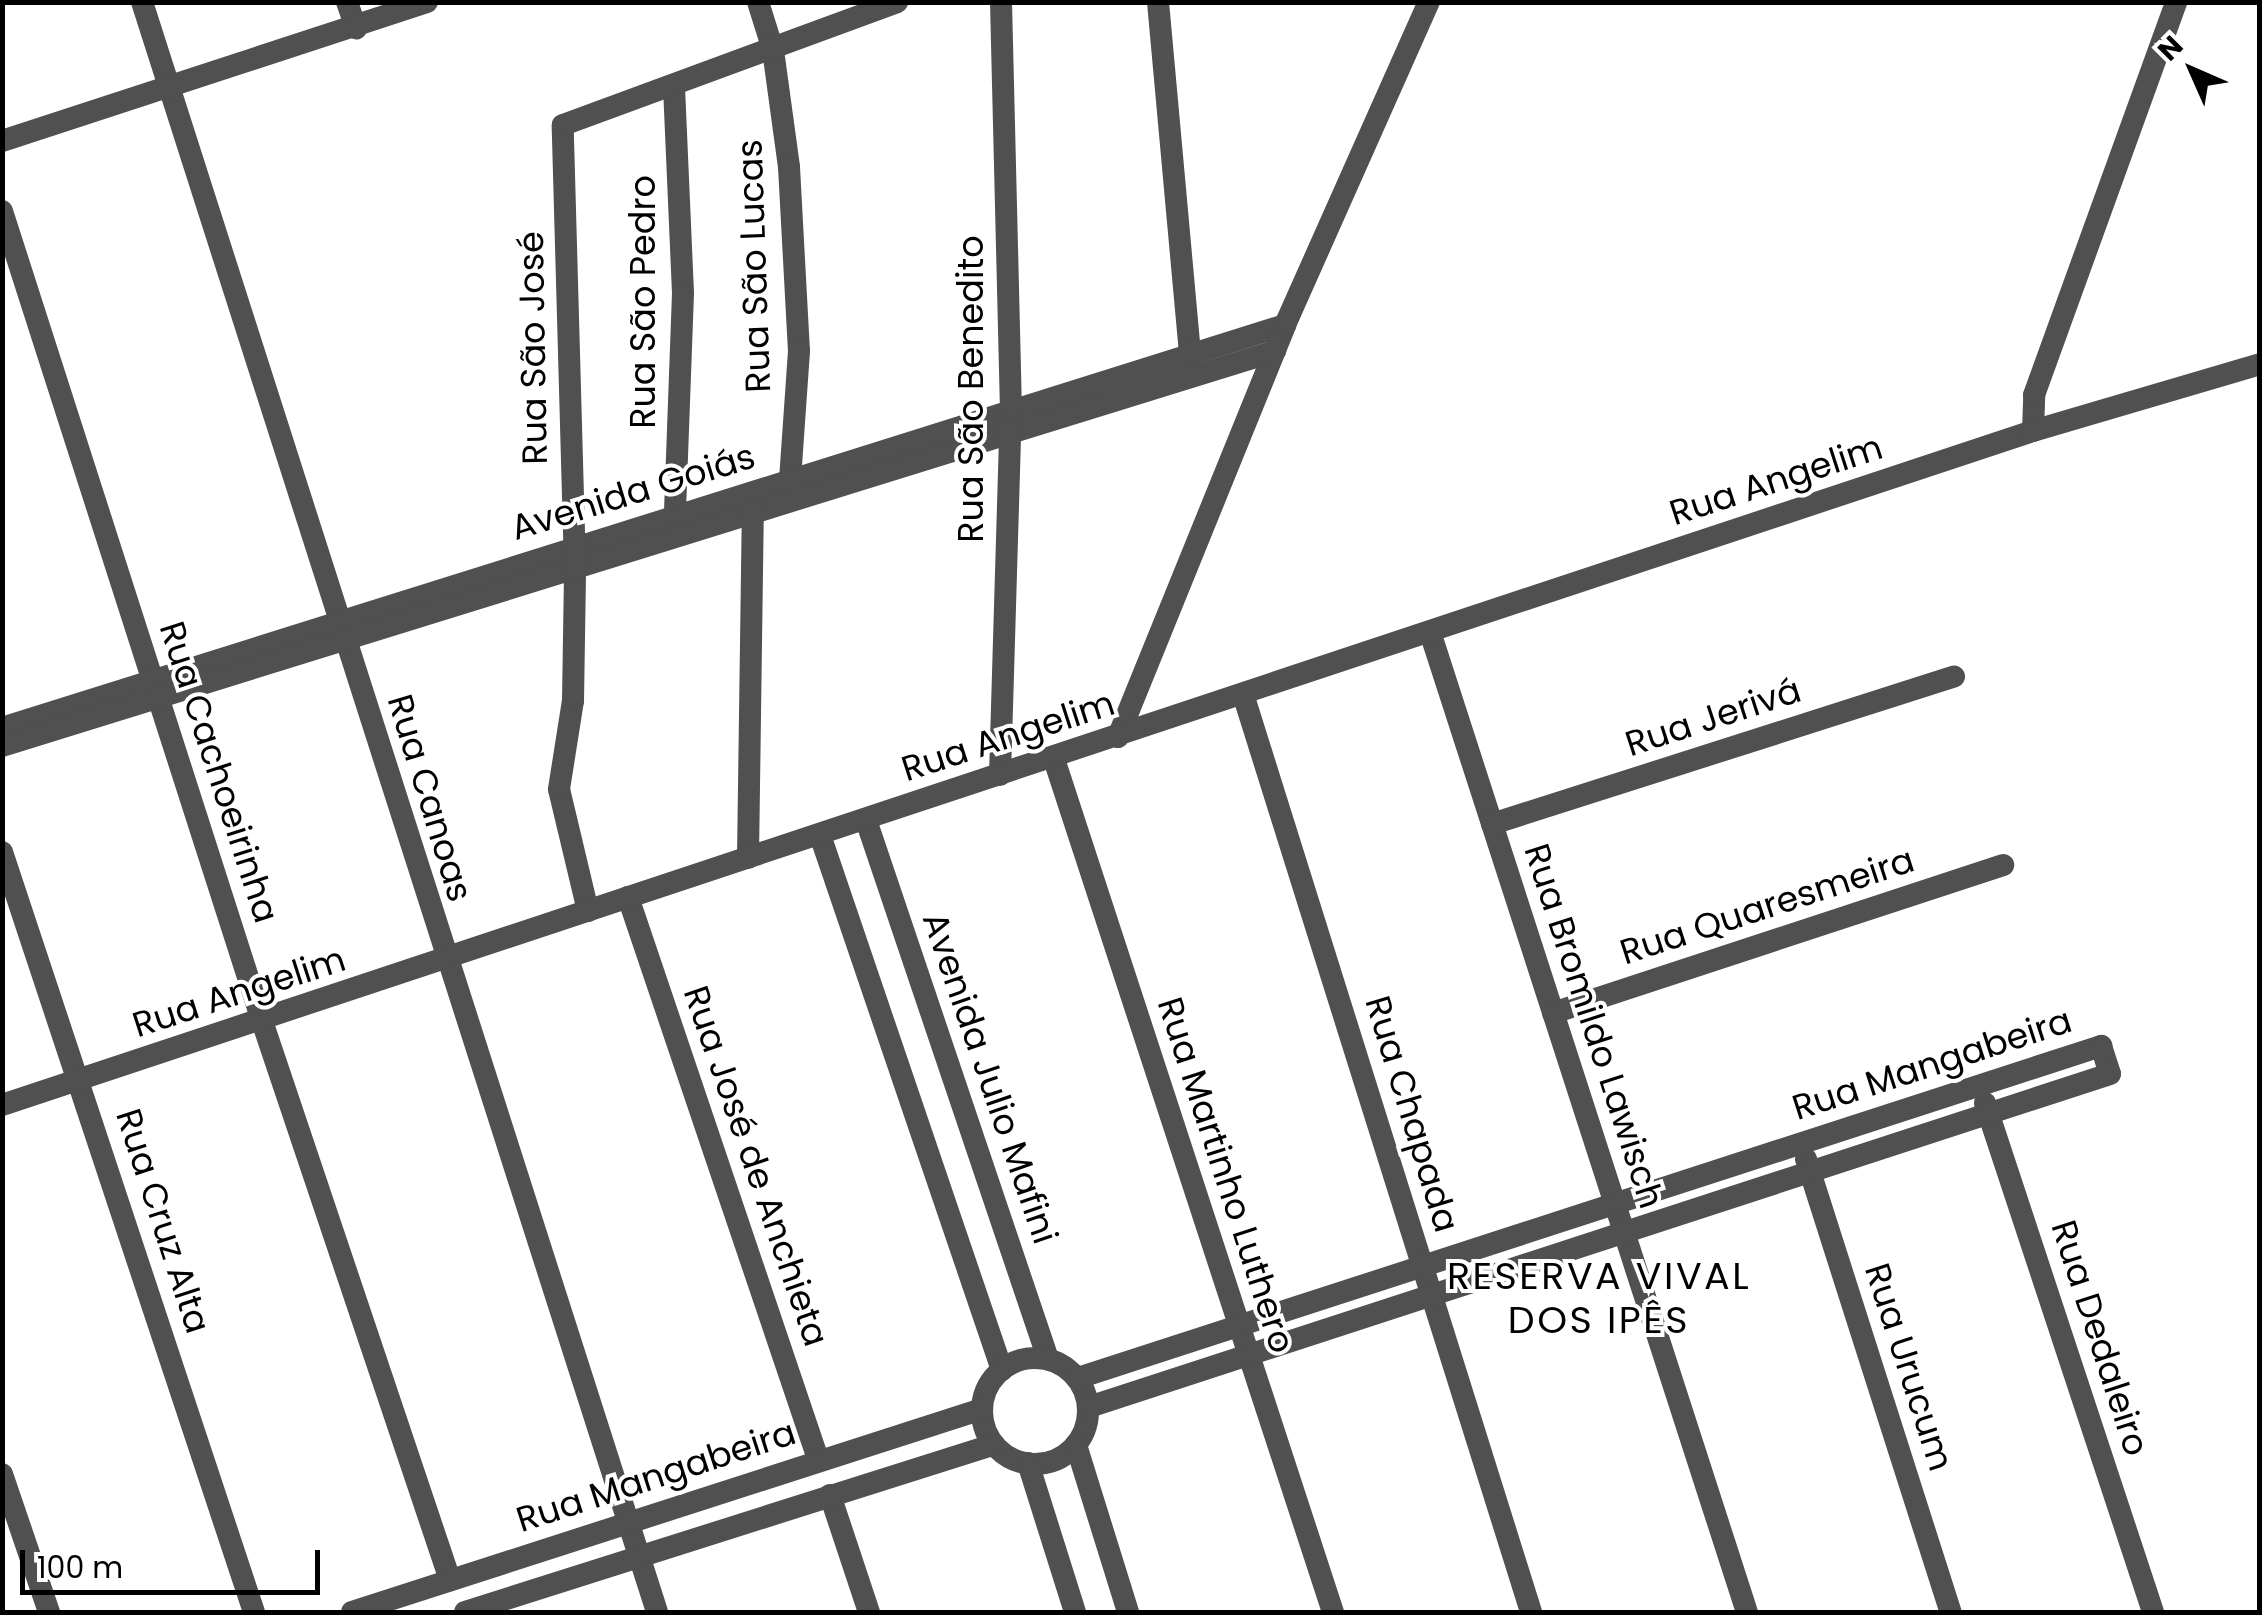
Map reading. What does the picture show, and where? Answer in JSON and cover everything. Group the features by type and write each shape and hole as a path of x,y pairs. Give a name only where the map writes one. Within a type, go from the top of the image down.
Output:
{"street":[{"name":"Rua Canoas","path":"142,2 444,961 657,1612"},
{"path":"347,2 356,28"},
{"path":"2,141 427,2"},
{"name":"Rua São Lucas","path":"758,2 773,50 789,167 798,351 790,480"},
{"path":"674,88 896,2"},
{"name":"Rua São Benedito","path":"1000,775 1011,422 1001,2"},
{"path":"1158,2 1191,366"},
{"path":"1118,737 1285,325 1429,2"},
{"path":"2033,430 2034,395 2176,2"},
{"name":"Rua São José","path":"588,911 560,789 573,701 563,125 674,88"},
{"name":"Rua São Pedro","path":"674,88 684,293 676,516"},
{"name":"Rua Cachoeirinha","path":"2,211 262,1020 450,1580"},
{"name":"Avenida Goiás","path":"2,728 156,688 573,558 753,513 1011,422 1191,366 1285,325"},
{"name":"Avenida Goiás","path":"1191,366 1275,351"},
{"name":"Rua Angelim","path":"2,1105 2033,430 2260,364"},
{"name":"Avenida Goiás","path":"573,558 676,516 790,480 1011,422"},
{"path":"748,858 753,513"},
{"name":"Rua Bromildo Lawisch","path":"1430,632 1747,1612"},
{"name":"Rua Jerivá","path":"1492,824 1954,677"},
{"name":"Avenida Goiás","path":"2,746 156,688"},
{"name":"Rua Chapada","path":"1244,694 1531,1612"},
{"name":"Rua Martinho Luthero","path":"1054,758 1332,1612"},
{"name":"Avenida Julio Mafini","path":"866,820 1048,1359"},
{"path":"820,835 1002,1370"},
{"name":"Rua Cruz Alta","path":"2,852 254,1612"},
{"name":"Rua Quaresmeira","path":"1554,1013 2003,865"},
{"name":"Rua José de Anchieta","path":"628,897 818,1458"},
{"name":"Rua Mangabeira","path":"1078,1378 2101,1046 2110,1074 1088,1407"},
{"name":"Rua Dedaleiro","path":"1979,1085 2154,1612"},
{"name":"Rua Urucum","path":"1801,1143 1951,1612"},
{"path":"1031,1358 1048,1359 1078,1378 1088,1407 1076,1445 1062,1457 1028,1464 992,1444 982,1408 1002,1370 1031,1358"},
{"name":"Rua Mangabeira","path":"352,1612 982,1408"},
{"name":"Rua Mangabeira","path":"466,1612 992,1444"},
{"path":"1076,1445 1128,1612"},
{"path":"1028,1464 1075,1612"},
{"path":"2,1474 49,1612"},
{"path":"830,1494 870,1612"}],"district":[{"name":"RESERVA VIVAL DOS IPÊS","path":"1599,1298"}]}
